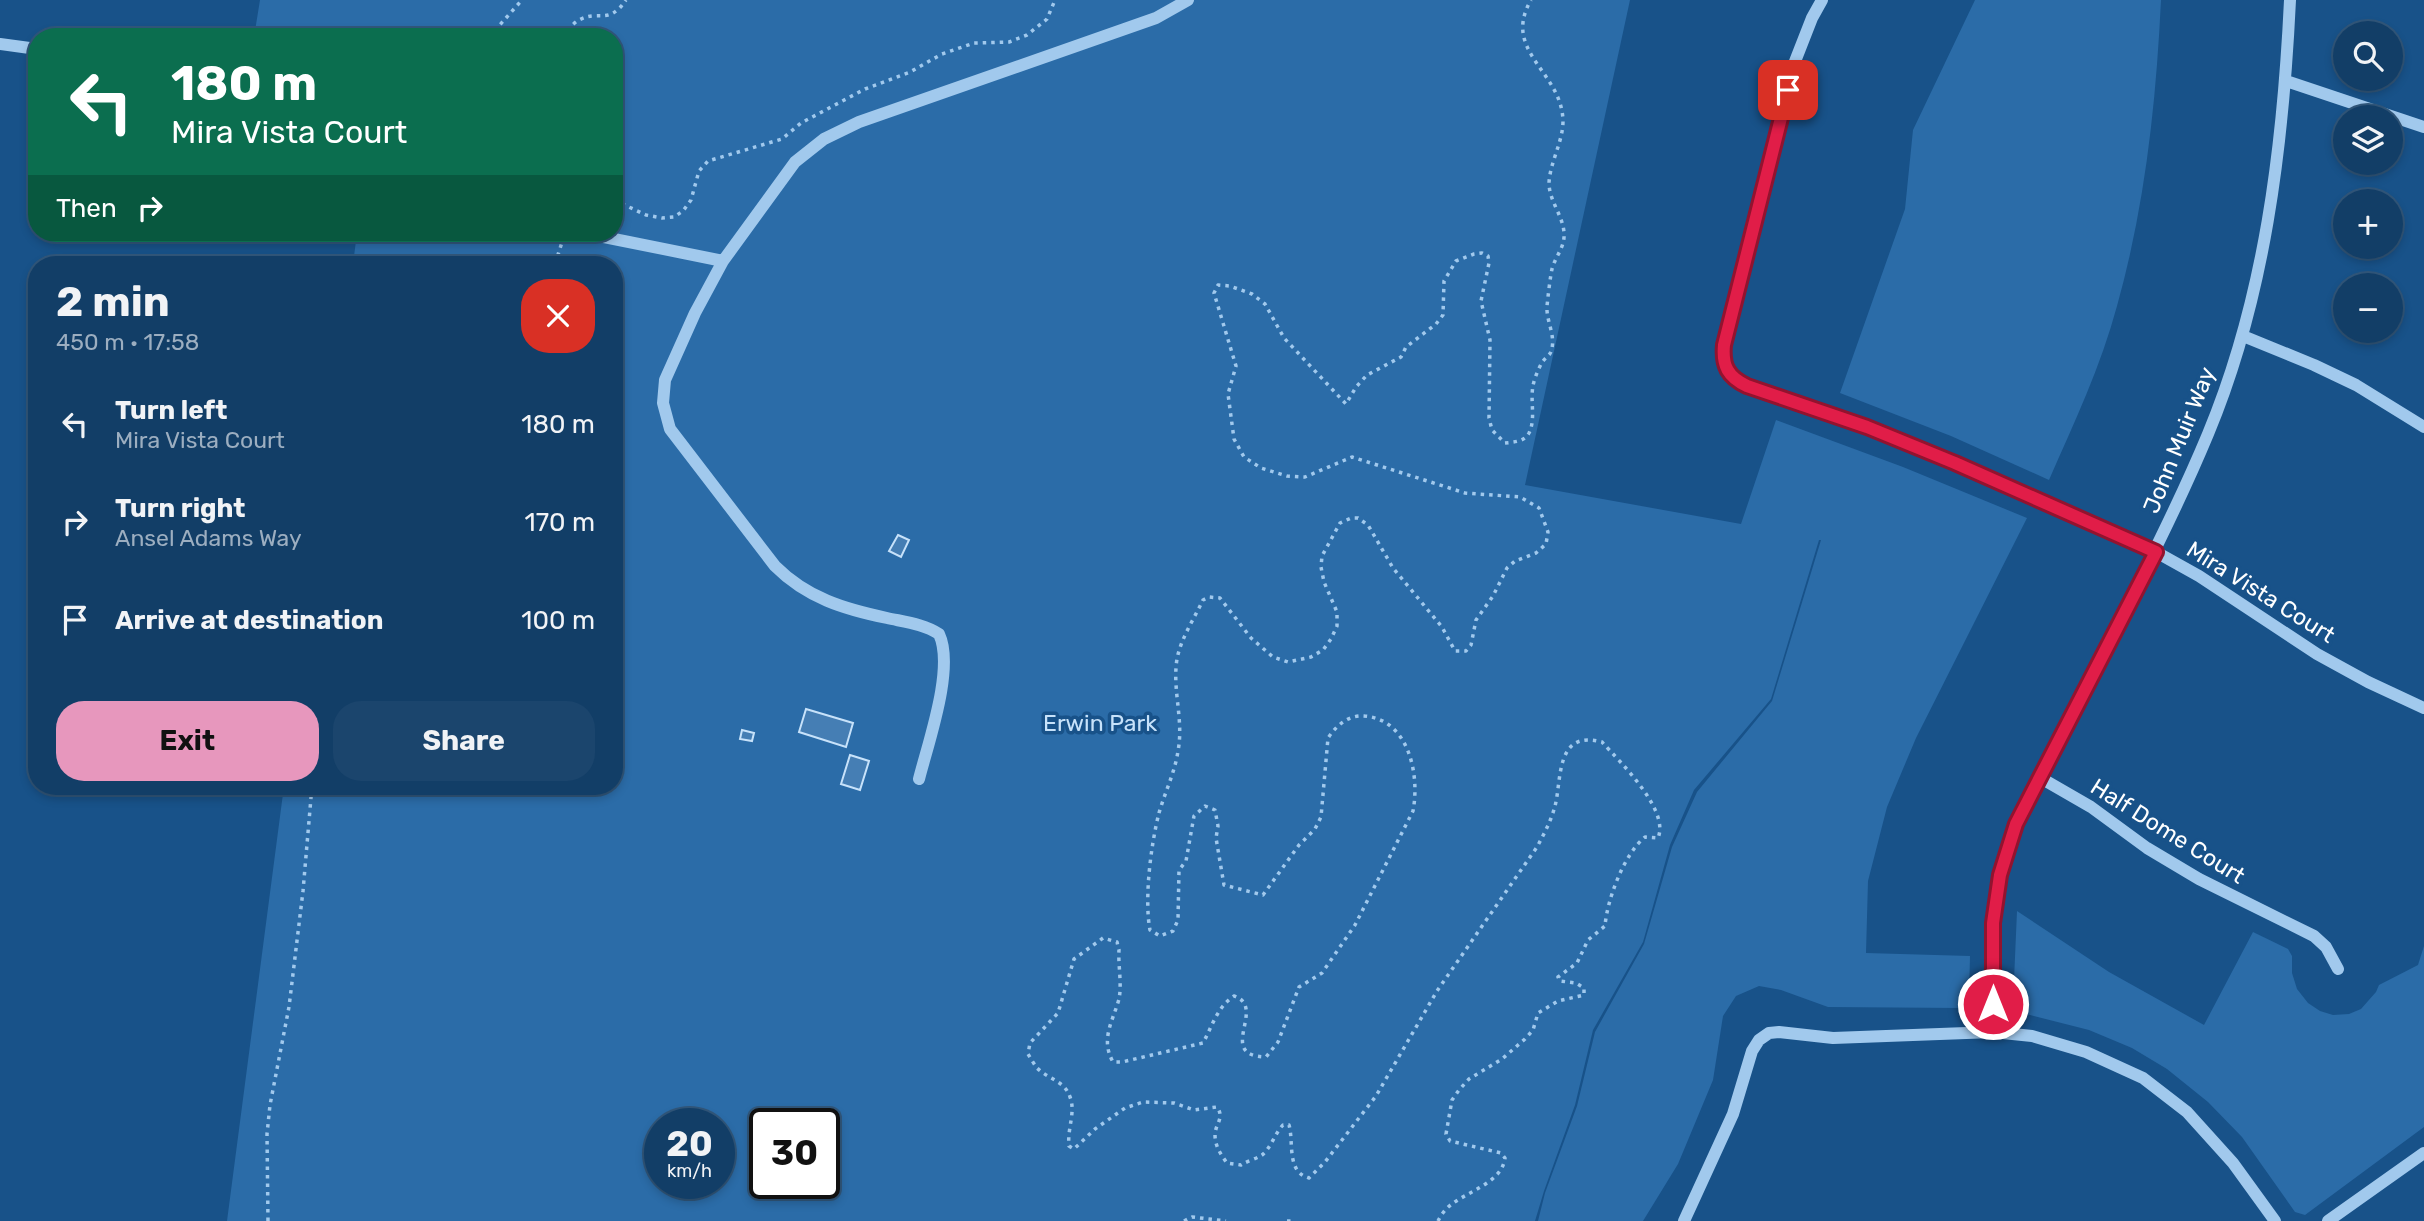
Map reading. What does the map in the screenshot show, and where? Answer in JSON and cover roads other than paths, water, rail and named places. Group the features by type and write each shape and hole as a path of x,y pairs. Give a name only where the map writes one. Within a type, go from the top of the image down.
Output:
{"street":[{"path":"919,779 945,668 943,643 939,634 922,625 834,605 800,588 775,566 670,429 663,403 666,380 695,313 723,261 795,162 824,139 859,122 1156,18 1188,0"},
{"name":"Mira Vista Court","path":"1822,0 1794,64 1724,345 1723,359 1726,370 1747,386 1867,427 2156,552 2199,576 2317,654 2424,708"},
{"name":"John Muir Way","path":"1993,1032 1993,923 2000,875 2016,824 2156,552 2209,431 2242,336 2260,261 2273,189 2286,81 2290,0"},
{"path":"0,44 28,48"},
{"path":"2286,81 2424,127"},
{"path":"623,241 723,261"},
{"path":"2242,336 2335,375 2424,427"},
{"name":"Half Dome Court","path":"2039,777 2091,807 2147,848 2199,880 2314,936 2326,947 2338,969"},
{"path":"1684,1221 1733,1114 1752,1051 1759,1040 1769,1033 1833,1038 1993,1032 2032,1036 2086,1052 2143,1078 2187,1112 2233,1163 2275,1221"},
{"path":"2328,1221 2424,1153"}],"park label":[{"name":"Erwin Park","path":"1100,723"}]}
